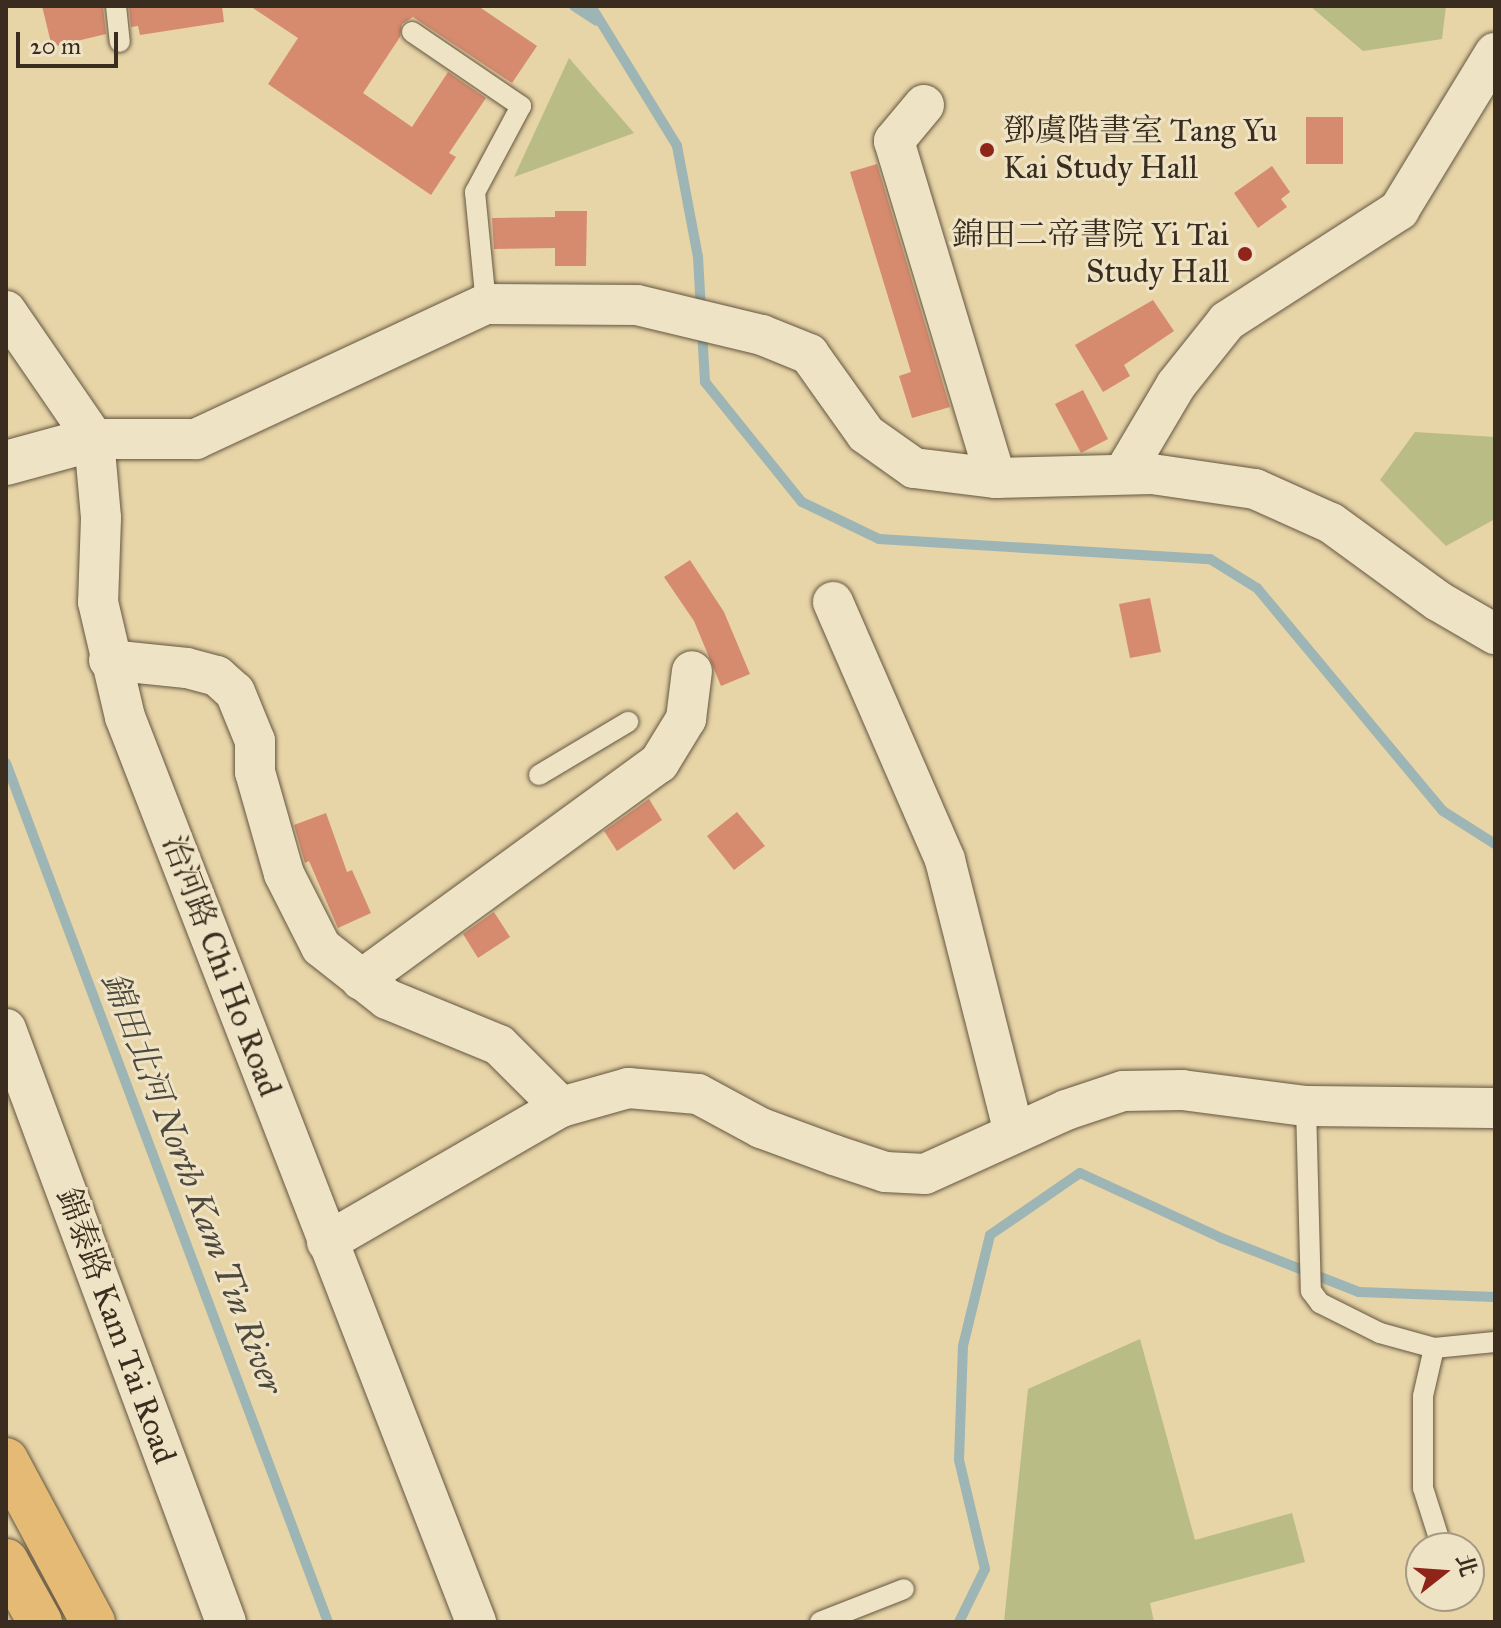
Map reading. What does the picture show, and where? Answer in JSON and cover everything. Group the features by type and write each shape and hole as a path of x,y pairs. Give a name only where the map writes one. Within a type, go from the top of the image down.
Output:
{"main road":[{"path":"6,1460 93,1622"},
{"path":"6,1561 40,1622"}],"street":[{"path":"1124,473 1176,385 1227,321 1399,210 1495,53"},
{"path":"924,105 894,141 996,478"},
{"path":"19,458 94,439 196,439 486,304 637,305 762,335 809,354 866,434 898,460 933,472 996,478 1124,473 1236,484 1296,503 1348,535 1438,601 1495,634"},
{"name":"治河路 Chi Ho Road","path":"6,311 94,439 101,518 98,602 109,660 125,717 476,1622"},
{"path":"833,602 945,860 1014,1132"},
{"path":"109,660 187,668 217,676 235,692 255,741 255,772 284,874 321,947 387,999 499,1045 561,1107"},
{"path":"361,980 659,763 686,719 692,671"},
{"name":"錦泰路 Kam Tai Road","path":"6,1029 226,1622"},
{"path":"327,1242 561,1107 628,1088 698,1094 761,1128 898,1173 925,1174 1014,1132 1123,1091 1182,1090 1306,1106 1495,1108"}],"lane":[{"path":"116,6 120,42"},
{"path":"412,32 521,106 499,138 473,198 486,304"},
{"path":"539,775 628,722"},
{"path":"1306,1106 1311,1291 1320,1303 1380,1333 1434,1348 1495,1342"},
{"path":"1434,1348 1423,1396 1423,1488 1437,1532"},
{"path":"820,1622 904,1589"}],"green space":[{"path":"1310,6 1446,6 1442,39 1363,51"},
{"path":"569,58 634,133 514,177"},
{"path":"1415,432 1495,437 1495,519 1446,546 1380,480"},
{"path":"1140,1339 1195,1540 1292,1513 1305,1562 1150,1603 1154,1622 1004,1622 1028,1389"}],"building":[{"path":"42,6 103,6 106,34 52,47"},
{"path":"129,6 222,6 224,22 140,35 138,26 131,27"},
{"path":"250,6 478,6 537,46 512,83 413,17 402,24 400,37 363,93 412,127 448,72 486,98 449,153 456,157 431,195 268,84 298,38"},
{"path":"1306,117 1343,117 1343,164 1306,164"},
{"path":"877,164 950,407 912,418 899,376 911,372 850,172"},
{"path":"1272,166 1290,192 1281,199 1287,207 1258,228 1234,193"},
{"path":"555,211 587,211 586,266 555,266 555,248 494,249 492,218 555,217"},
{"path":"1153,300 1174,331 1124,365 1130,376 1103,392 1075,345"},
{"path":"1083,390 1108,439 1081,453 1055,404"},
{"path":"690,560 724,612 750,674 721,686 694,621 664,577"},
{"path":"1150,598 1161,652 1130,658 1119,604"},
{"path":"649,799 662,820 617,851 604,831"},
{"path":"737,812 765,846 734,870 707,836"},
{"path":"326,813 347,872 352,870 371,913 338,928 309,861 305,863 294,825"},
{"path":"494,912 510,937 478,958 463,934"}],"waterway":[{"path":"574,6 597,21"},
{"path":"591,6 677,146 698,257 701,311"},
{"path":"702,331 705,382 802,502 879,539 1210,559 1257,588 1443,811 1495,844"},
{"name":"錦田北河 North Kam Tin River","path":"6,763 328,1622"},
{"path":"959,1622 985,1569 959,1460 963,1346 990,1235 1080,1173 1221,1238 1359,1292 1495,1297"}],"place":[{"name":"鄧虞階書室 Tang Yu Kai Study Hall","path":"987,150"},
{"name":"錦田二帝書院 Yi Tai Study Hall","path":"1245,254"}]}
